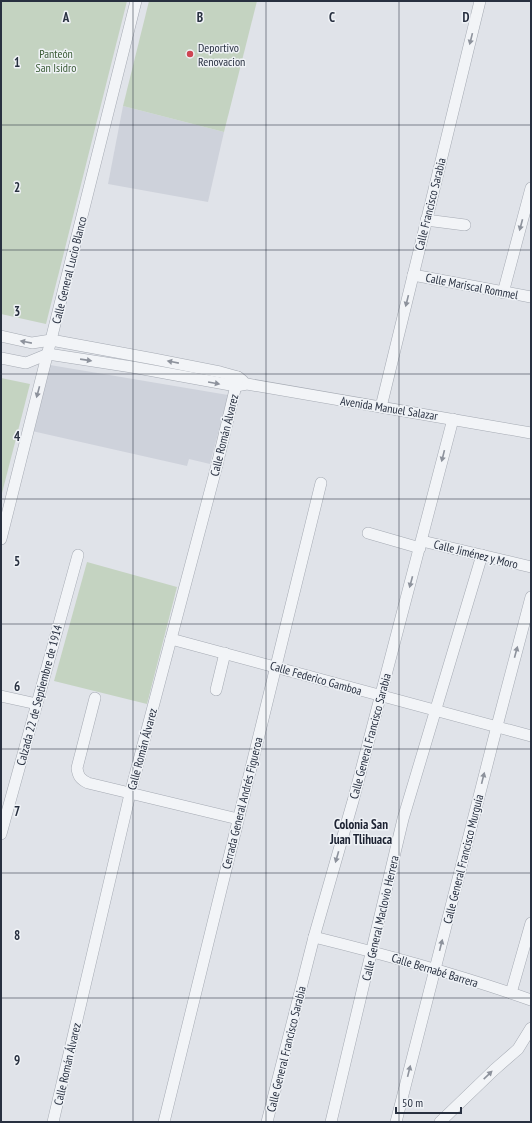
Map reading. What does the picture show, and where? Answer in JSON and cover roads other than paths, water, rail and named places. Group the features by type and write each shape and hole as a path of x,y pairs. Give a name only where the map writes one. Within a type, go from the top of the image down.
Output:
{"street":[{"name":"Calle General Lucio Blanco","path":"1,539 136,1"},
{"name":"Calle Francisco Sarabia","path":"381,407 480,1"},
{"path":"503,293 531,188"},
{"path":"426,220 465,225"},
{"name":"Calle Mariscal Rommel","path":"413,275 531,297"},
{"name":"Avenida Manuel Salazar","path":"1,336 32,343 51,340 134,355 191,366 240,382"},
{"name":"Avenida Manuel Salazar","path":"48,354 240,382 531,432"},
{"path":"1,358 26,363 48,354"},
{"path":"132,367 134,355"},
{"name":"Calle Román Álvarez","path":"53,1122 130,794 170,639 240,382"},
{"name":"Calle General Francisco Sarabia","path":"267,1122 314,937 353,801 453,419"},
{"name":"Cerrada General Andrés Figueroa","path":"164,1122 321,483"},
{"name":"Calle Jiménez y Moro","path":"368,533 482,555 531,567"},
{"name":"Calzada 22 de Septiembre de 1914","path":"1,834 78,555"},
{"name":"Calle General Maclovio Herrera","path":"331,1122 403,819 482,555"},
{"name":"Calle General Francisco Murguía","path":"396,1122 496,726 531,597"},
{"name":"Calle Federico Gamboa","path":"170,639 531,736"},
{"path":"216,690 225,653"},
{"path":"1,696 37,704"},
{"path":"95,698 77,768 78,775 81,780 130,794 238,819"},
{"path":"511,993 531,923"},
{"name":"Calle Bernabé Barrera","path":"314,937 372,951 531,1000"},
{"path":"440,1122 518,1049 531,1028"}],"place":[{"name":"Deportivo Renovacion","path":"190,54"}],"district":[{"name":"Colonia San Juan Tlihuaca","path":"361,832"}],"park label":[{"name":"Panteón San Isidro","path":"56,60"}]}
